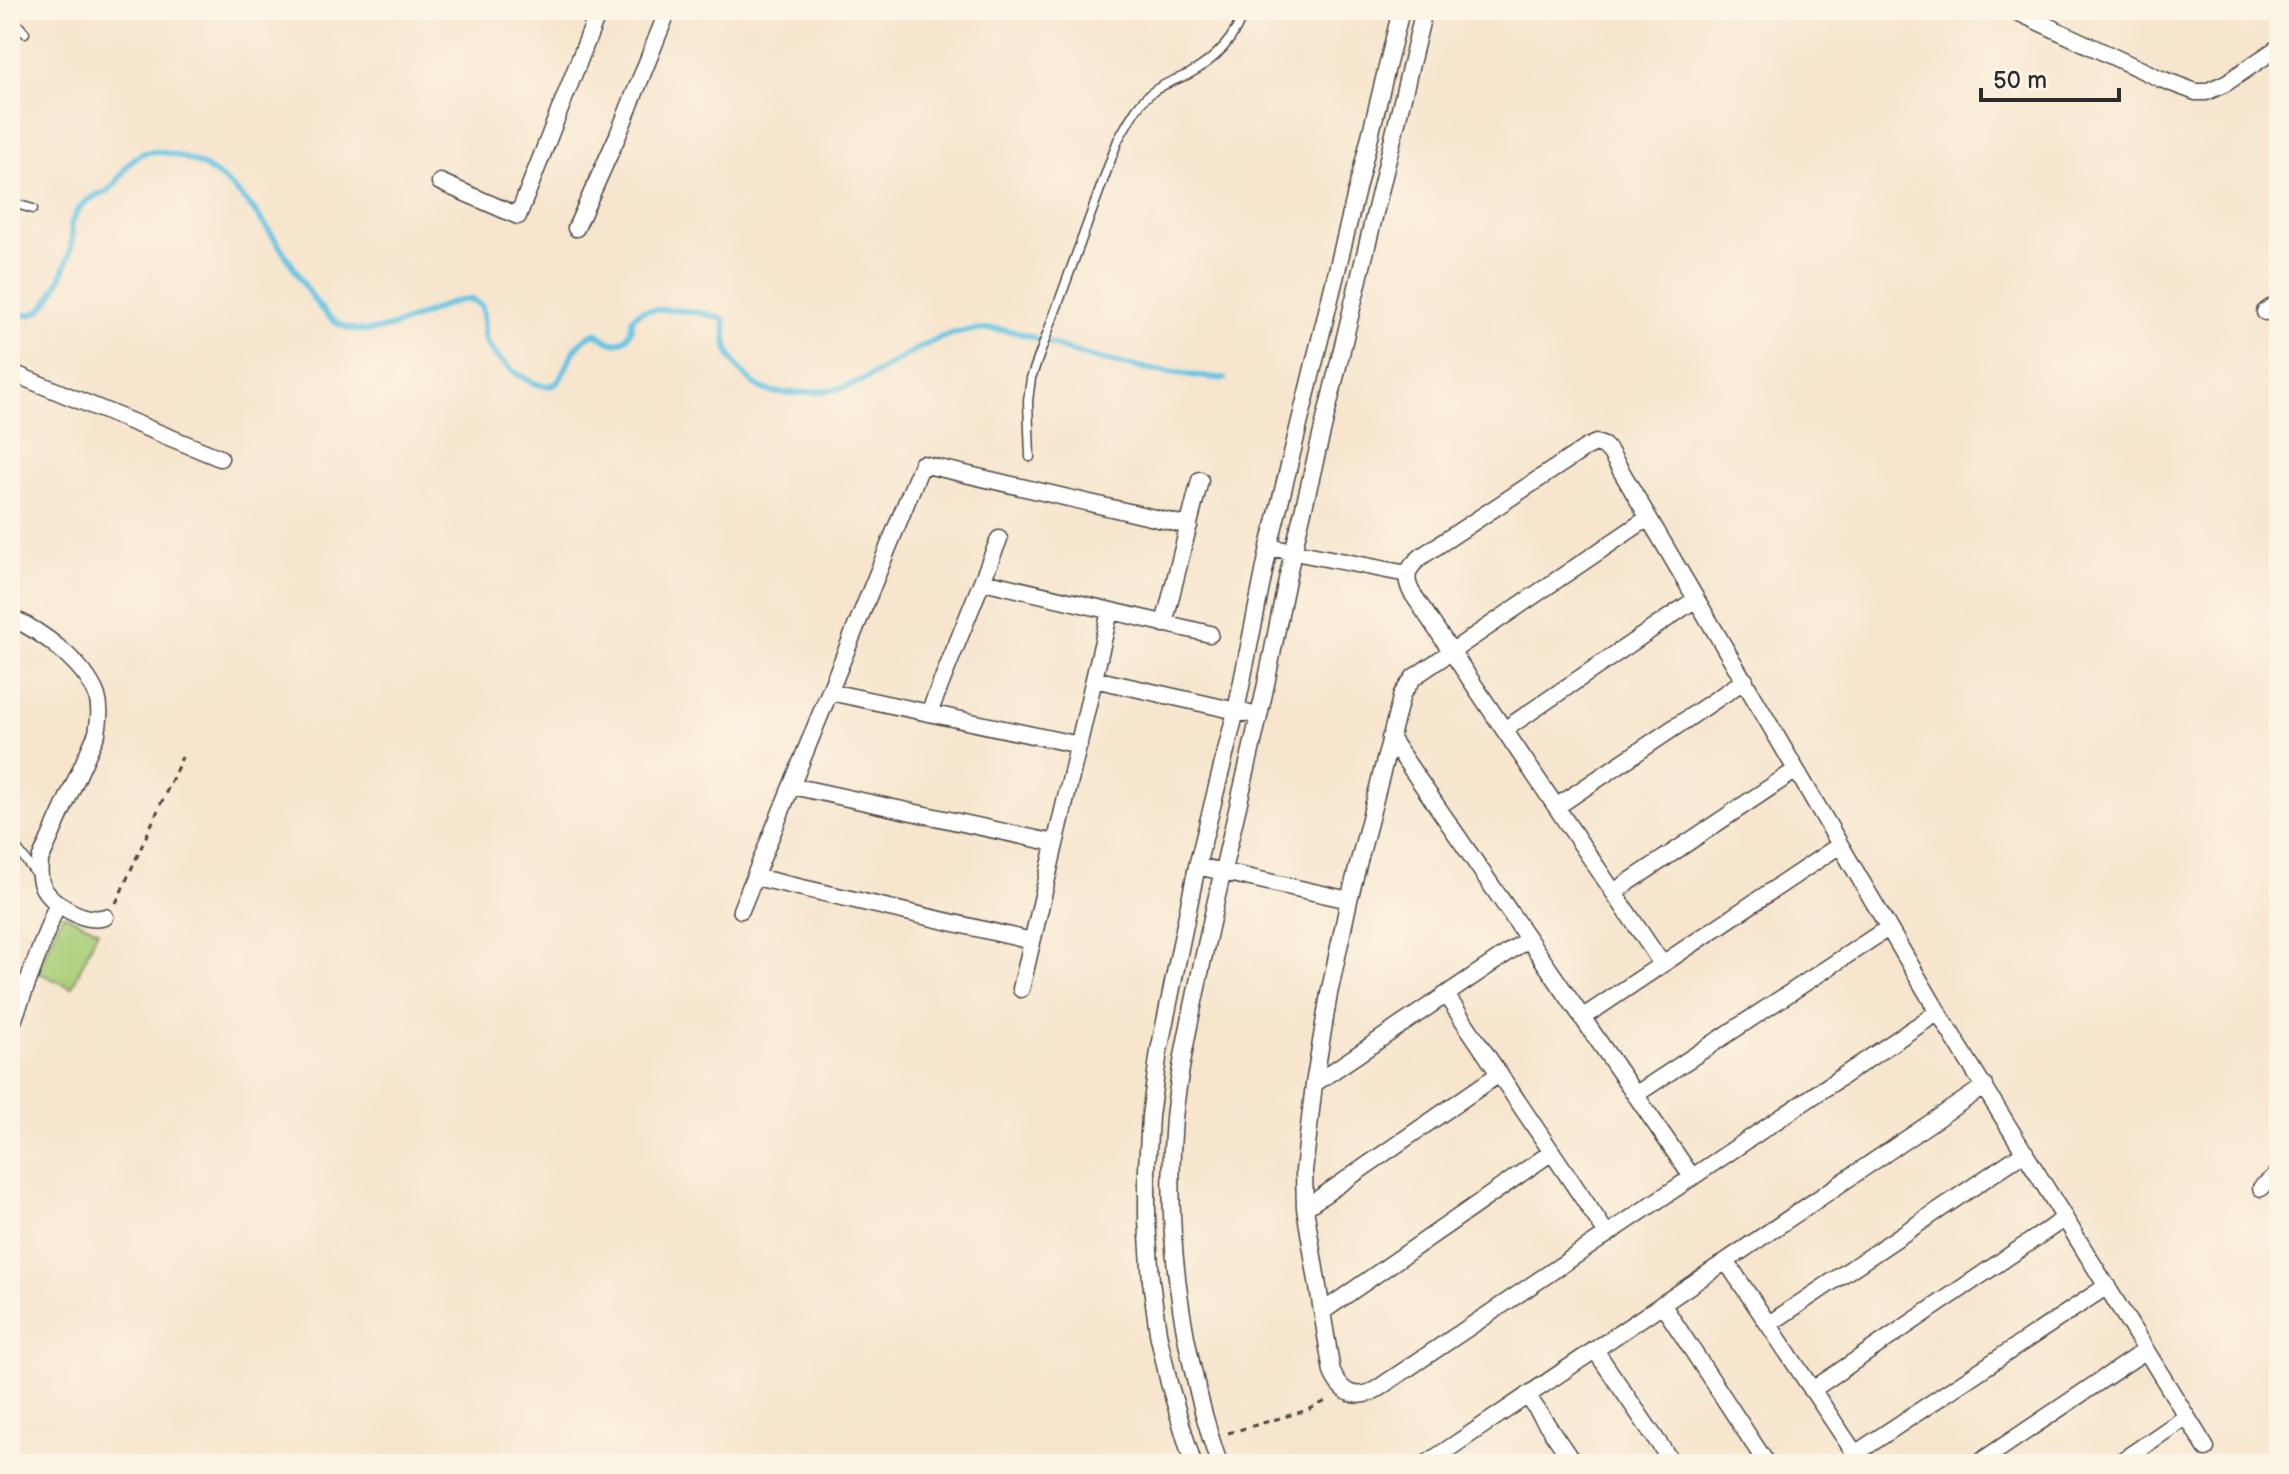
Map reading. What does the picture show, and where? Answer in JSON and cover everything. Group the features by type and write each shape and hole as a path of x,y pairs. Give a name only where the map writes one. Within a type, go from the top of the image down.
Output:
{"street":[{"path":"440,182 518,216 599,10"},
{"path":"576,228 618,135 668,10"},
{"path":"1193,1464 1169,1383 1151,1281 1147,1220 1150,1116 1159,1051 1197,866 1236,711 1269,547 1401,10"},
{"path":"1219,1464 1193,1376 1176,1278 1172,1219 1174,1118 1183,1055 1221,871 1259,716 1293,551 1424,10"},
{"path":"2013,10 2161,79 2196,92 2206,92 2226,83 2279,47"},
{"path":"2265,312 2279,302"},
{"path":"10,372 220,458"},
{"path":"1662,964 1406,581 1410,568 1422,556 1596,443 1610,452 1938,1012 2206,1448"},
{"path":"741,910 922,464 1189,526"},
{"path":"1164,624 1200,480"},
{"path":"1648,518 1414,677 1400,700 1349,900 1329,994 1304,1171 1305,1208 1332,1372 1337,1383 1343,1390 1359,1396 1368,1394 1938,1012"},
{"path":"929,713 999,539"},
{"path":"1269,547 1407,574"},
{"path":"983,581 1210,634"},
{"path":"1504,730 1696,599"},
{"path":"1021,989 1110,611"},
{"path":"10,617 47,639 70,659 96,695 100,715 97,733 40,860 39,877 49,897 57,904 89,919 105,917"},
{"path":"1094,679 1259,716"},
{"path":"1556,807 1745,680"},
{"path":"830,692 1079,745"},
{"path":"1390,738 1692,1177"},
{"path":"1614,892 1796,770"},
{"path":"792,786 1055,843"},
{"path":"1582,1018 1840,845"},
{"path":"1197,866 1349,900"},
{"path":"755,877 1032,941"},
{"path":"10,1029 57,904"},
{"path":"1635,1095 1888,928"},
{"path":"1314,1084 1528,939"},
{"path":"1446,995 1607,1234"},
{"path":"1305,1208 1499,1074"},
{"path":"1426,1464 1985,1086"},
{"path":"1322,1312 1552,1152"},
{"path":"1769,1324 2025,1152"},
{"path":"2261,1188 2279,1173"},
{"path":"1812,1390 2065,1218"},
{"path":"1147,1220 1172,1219"},
{"path":"1726,1261 1858,1459 2107,1286"},
{"path":"1662,1304 1767,1464"},
{"path":"1595,1350 1673,1464"},
{"path":"1977,1464 2146,1350"},
{"path":"1527,1395 1572,1463"},
{"path":"2117,1464 2186,1417"},
{"path":"1186,1444 1211,1438"}],"lane":[{"path":"1030,457 1028,401 1031,378 1118,140 1139,105 1150,94 1191,73 1229,42 1241,23 1244,10"},
{"path":"10,20 14,20 25,33"},
{"path":"10,202 33,209"},
{"path":"10,840 39,877"}],"path":[{"path":"105,917 114,908 182,757"},
{"path":"1211,1438 1322,1405 1343,1390"}],"green space":[{"path":"63,914 98,930 72,988 37,972"}],"waterway":[{"path":"10,312 32,314 45,305 65,268 71,248 71,224 78,210 91,198 111,188 138,156 159,152 180,156 203,166 234,189 273,235 317,303 334,321 360,331 375,330 403,323 453,302 472,300 482,307 485,339 489,347 507,366 541,385 559,381 573,352 589,336 596,333 609,342 623,341 629,335 632,319 637,314 661,310 696,313 724,320 728,351 737,366 757,386 777,392 812,392 846,387 933,341 987,329 1021,333 1111,362 1224,379"}]}
